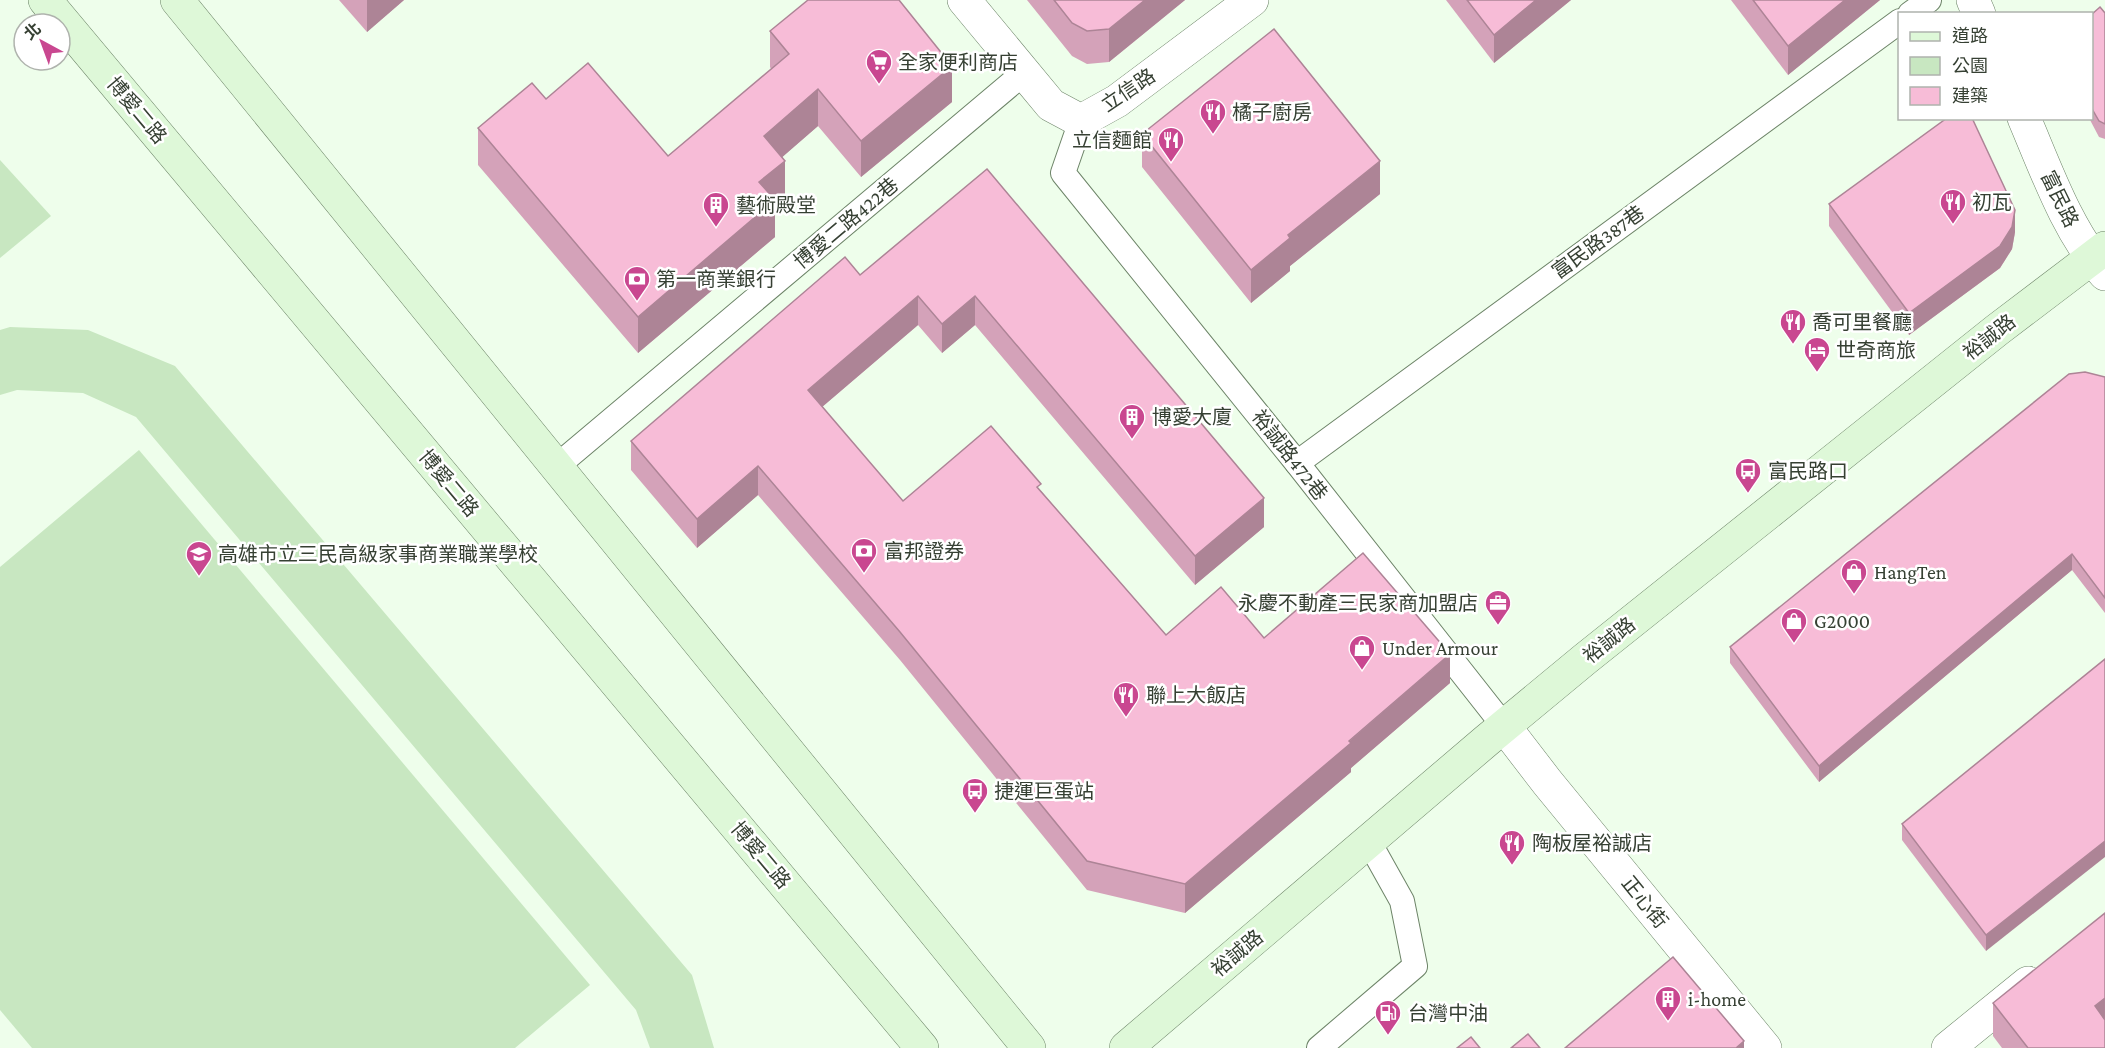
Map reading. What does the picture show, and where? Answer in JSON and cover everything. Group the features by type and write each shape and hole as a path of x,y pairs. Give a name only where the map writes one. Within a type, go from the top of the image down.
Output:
{"main road":[{"name":"博愛二路","path":"45,0 922,1048"},
{"path":"177,0 1029,1048"},
{"name":"裕誠路","path":"1126,1048 1585,659 1955,363 2100,260"}],"street":[{"name":"立信路","path":"964,0 1051,105 1081,121 1117,101 1252,0"},
{"name":"富民路","path":"2025,120 2060,202 2100,260"},
{"name":"正心街","path":"1504,726 1765,1048"},
{"path":"1948,1048 2049,966"}],"lane":[{"path":"1913,12 1929,0"},
{"name":"富民路387巷","path":"1297,463 1898,22"},
{"name":"博愛二路422巷","path":"557,466 1025,72"},
{"name":"裕誠路472巷","path":"1081,121 1063,173 1297,463 1504,726"},
{"path":"1319,1048 1415,966 1402,901 1369,842"}],"green space":[{"path":"0,160 51,216 0,258"},
{"path":"10,327 88,330 175,366 692,975 714,1048 650,1048 636,1010 136,417 83,393 17,390 0,395 0,330"},
{"path":"139,450 590,985 515,1048 32,1048 0,1010 0,567"}],"building":[{"path":"808,0 899,0 952,66 861,141 818,89 764,136 785,161 759,182 775,200 638,317 478,128 532,83 546,99 588,63 668,156 789,54 770,31"},
{"path":"1054,0 1145,0 1109,29 1087,31 1072,23"},
{"path":"1467,0 1536,0 1494,35"},
{"path":"1753,0 1845,0 1788,46"},
{"path":"2100,7 2105,13 2105,124 2099,121 2093,110 2093,13"},
{"path":"1274,29 1380,161 1288,235 1290,238 1251,270 1142,134"},
{"path":"1944,120 1973,120 2015,210 2012,227 2000,246 1909,313 1829,204"},
{"path":"987,169 1264,498 1195,556 975,296 942,324 918,296 808,390 903,501 991,426 1041,484 1037,487 1166,635 1221,587 1264,638 1363,553 1450,654 1349,741 1351,743 1185,884 1087,861 900,632 758,466 697,519 631,441 845,257 860,275"},
{"path":"2085,372 2105,377 2105,598 2072,554 1819,766 1730,647 2069,374"},
{"path":"2105,659 2105,841 1986,935 1902,824"},
{"path":"2105,913 2105,998 2095,1006 2105,1020 2105,1048 2028,1048 1993,1003"},
{"path":"1673,957 1744,1041 1736,1048 1565,1048"},
{"path":"1528,1034 1540,1048 1511,1048"},
{"path":"1471,1037 1480,1048 1457,1048"}],"place":[{"name":"全家便利商店","path":"879,85"},
{"name":"橘子廚房","path":"1213,135"},
{"name":"立信麵館","path":"1171,163"},
{"name":"初瓦","path":"1953,225"},
{"name":"藝術殿堂","path":"716,228"},
{"name":"第一商業銀行","path":"637,302"},
{"name":"喬可里餐廳","path":"1793,345"},
{"name":"世奇商旅","path":"1817,373"},
{"name":"博愛大廈","path":"1132,440"},
{"name":"富民路口","path":"1748,494"},
{"name":"富邦證券","path":"864,574"},
{"name":"高雄市立三民高級家事商業職業學校","path":"199,577"},
{"name":"HangTen","path":"1854,595"},
{"name":"永慶不動產三民家商加盟店","path":"1498,626"},
{"name":"G2000","path":"1794,644"},
{"name":"Under Armour","path":"1362,671"},
{"name":"聯上大飯店","path":"1126,718"},
{"name":"捷運巨蛋站","path":"975,814"},
{"name":"陶板屋裕誠店","path":"1512,866"},
{"name":"i-home","path":"1668,1022"},
{"name":"台灣中油","path":"1388,1036"}]}
